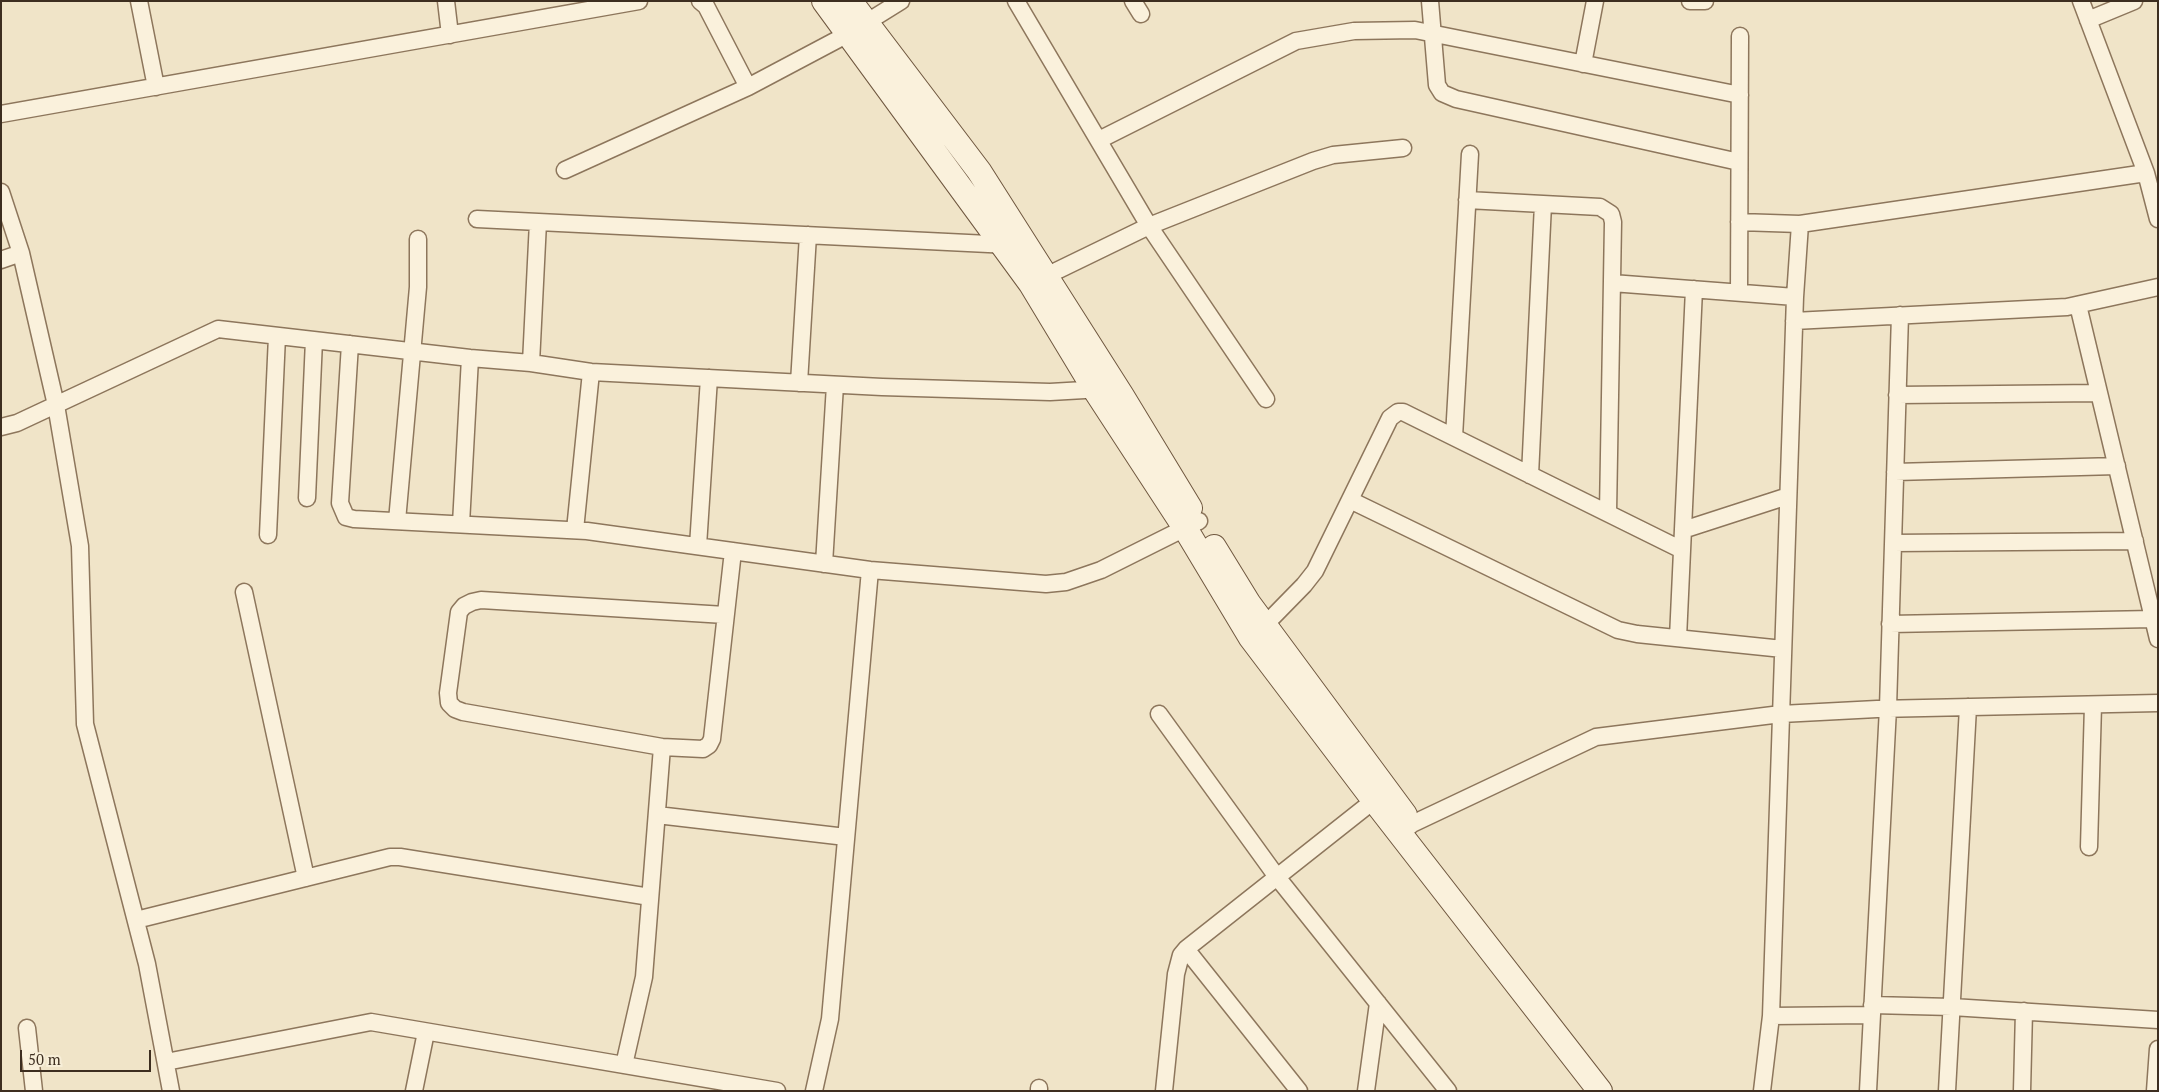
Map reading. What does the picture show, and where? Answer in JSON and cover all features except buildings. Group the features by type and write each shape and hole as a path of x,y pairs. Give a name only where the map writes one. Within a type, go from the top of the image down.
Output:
{"street":[{"path":"139,1 156,86"},
{"path":"446,1 450,35"},
{"path":"1,114 639,1"},
{"path":"700,1 706,6 748,87"},
{"path":"824,1 857,29 979,171 1046,276 1105,388"},
{"path":"850,1 857,29 1001,245 1105,388 1251,622 1600,1091"},
{"path":"565,170 748,87 857,29 901,1"},
{"path":"1016,1 1149,226 1266,399"},
{"path":"1430,1 1437,84 1442,93 1456,99 1740,162"},
{"path":"1583,64 1595,1"},
{"path":"1690,1 1705,1"},
{"path":"2080,1 2146,173 2158,219"},
{"path":"2088,20 2134,1"},
{"path":"1099,140 1296,41 1354,31 1415,30 1740,95"},
{"path":"1739,292 1740,36"},
{"path":"1046,276 1149,226 1323,157 1403,148"},
{"path":"1454,438 1470,154"},
{"path":"1739,222 1800,224 2146,173"},
{"path":"1,192 21,253 56,405 80,546 85,724 147,964 171,1091"},
{"path":"1468,200 1600,207 1611,214 1613,222 1608,513"},
{"path":"1530,475 1543,204"},
{"path":"477,219 1026,246"},
{"path":"531,363 538,222"},
{"path":"1762,1091 1771,1016 1794,297 1800,224"},
{"path":"799,383 808,235"},
{"path":"397,521 418,287 418,240"},
{"path":"1,260 21,253"},
{"path":"1612,282 1794,297"},
{"path":"1794,321 2067,307 2158,287"},
{"path":"1678,638 1694,289"},
{"path":"2078,305 2158,639"},
{"path":"1868,1091 1888,708 1900,316"},
{"path":"1,427 17,423 218,329 413,352 531,363 591,372 836,385 1050,392 1105,388"},
{"path":"268,535 277,336"},
{"path":"307,498 314,340"},
{"path":"350,344 340,503 346,517 354,519 575,530 870,570 1057,584 1101,570 1192,525"},
{"path":"461,524 470,358"},
{"path":"575,530 591,372"},
{"path":"698,546 709,378"},
{"path":"824,564 836,385"},
{"path":"1897,395 2099,393"},
{"path":"1251,622 1310,580 1390,418 1394,414 1403,412 1682,550"},
{"path":"1895,472 2117,466"},
{"path":"1683,530 1788,496"},
{"path":"1350,500 1618,630 1783,649"},
{"path":"1893,543 2135,542"},
{"path":"726,615 481,600 464,606 459,612 448,693 449,702 455,710 662,747 695,750 709,745 712,740 726,615 733,551"},
{"path":"814,1091 830,1019 870,570"},
{"path":"244,592 306,878"},
{"path":"1890,624 2153,619"},
{"path":"1406,829 1596,737 1781,714 1888,708 2158,703"},
{"path":"2089,847 2093,704"},
{"path":"1948,1091 1968,707"},
{"path":"1159,714 1277,877 1448,1091"},
{"path":"624,1064 642,986 662,747"},
{"path":"1164,1091 1176,974 1181,955 1186,949 1380,795"},
{"path":"657,815 846,837"},
{"path":"1406,829 1619,1091"},
{"path":"136,920 390,858 408,857 650,897"},
{"path":"1186,949 1299,1091"},
{"path":"1366,1091 1378,1003"},
{"path":"1771,1016 1952,1007 2158,1020"},
{"path":"2022,1091 2024,1012"},
{"path":"166,1062 370,1022 778,1091"},
{"path":"27,1028 34,1091"},
{"path":"414,1091 426,1032"},
{"path":"2155,1091 2158,1049"}]}
